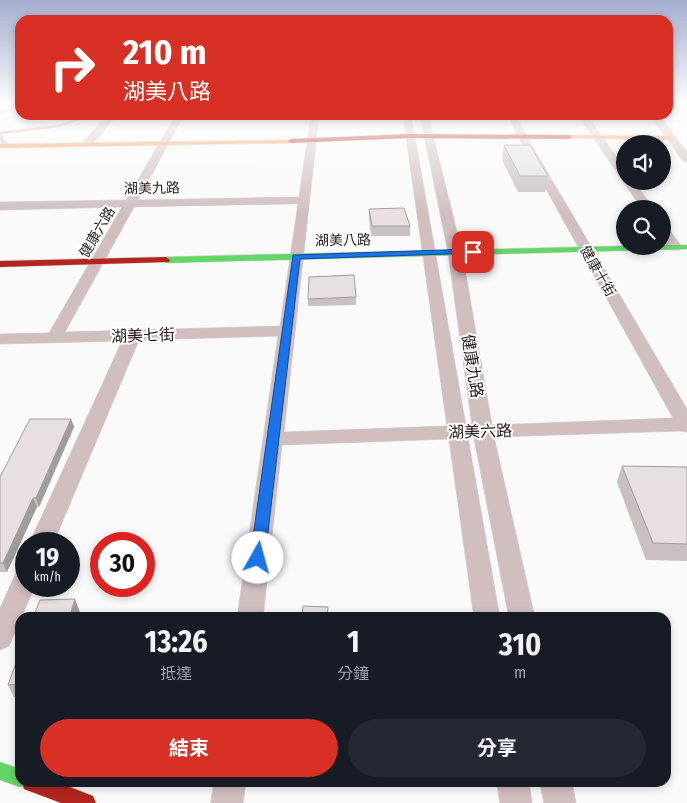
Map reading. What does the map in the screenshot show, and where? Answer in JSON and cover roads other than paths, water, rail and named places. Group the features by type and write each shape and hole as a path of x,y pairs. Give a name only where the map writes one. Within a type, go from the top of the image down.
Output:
{"street":[{"path":"2,145 277,141"},
{"path":"251,612 312,141"},
{"path":"411,141 486,612"},
{"name":"健康九路","path":"430,141 455,252 483,431 521,612"},
{"name":"健康十街","path":"526,141 687,425"},
{"path":"600,141 616,164"},
{"path":"674,141 687,159"},
{"name":"健康六路","path":"54,338 165,143"},
{"name":"湖美九路","path":"0,206 304,200"},
{"path":"671,238 681,247"},
{"name":"湖美八路","path":"0,264 681,247"},
{"name":"湖美七街","path":"0,339 286,331"},
{"path":"47,532 133,336"},
{"name":"湖美六路","path":"272,439 687,425"},
{"path":"0,638 18,597"},
{"path":"0,771 15,776"},
{"path":"44,787 86,803"},
{"path":"227,803 229,787"},
{"path":"514,787 516,803"},
{"path":"557,787 560,803"}]}
